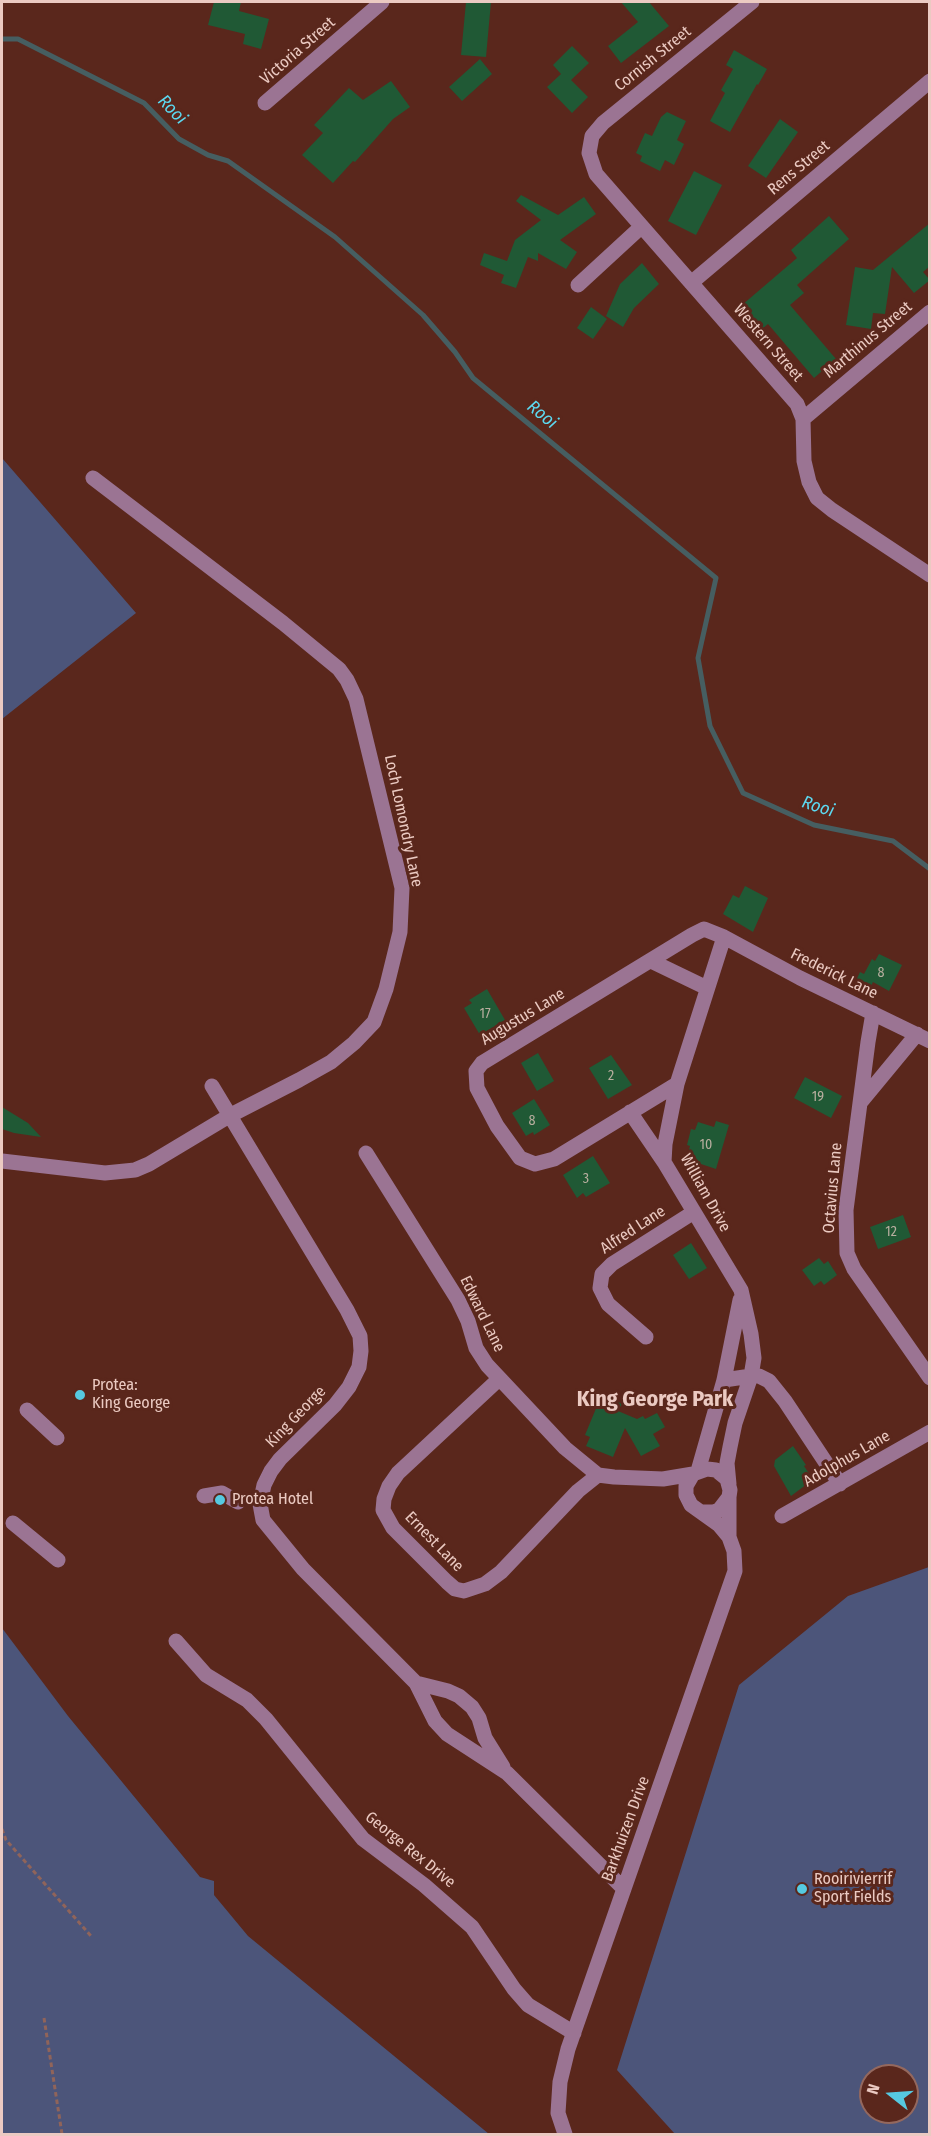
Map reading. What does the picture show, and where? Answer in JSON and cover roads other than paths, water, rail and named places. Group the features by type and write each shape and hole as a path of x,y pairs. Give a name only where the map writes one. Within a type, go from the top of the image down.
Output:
{"street":[{"name":"Victoria Street","path":"265,103 382,2"},
{"name":"Cornish Street","path":"589,153 592,136 603,123 752,2"},
{"name":"Rens Street","path":"691,283 930,81"},
{"name":"Western Street","path":"589,153 596,174 797,404 803,419 804,461 809,482 817,498 930,575"},
{"path":"578,285 641,227"},
{"name":"Marthinus Street","path":"803,419 930,312"},
{"name":"Loch Lomondry Lane","path":"2,1161 105,1173 128,1171 149,1164 229,1116 331,1062 374,1022 386,989 400,932 402,888 356,699 339,669 283,623 93,478"},
{"name":"Augustus Lane","path":"677,1084 554,1159 535,1164 520,1158 497,1126 477,1088 477,1071 482,1063 700,930 704,929 723,937"},
{"name":"William Drive","path":"723,937 677,1084 665,1144 664,1162 741,1290 753,1348 751,1376 735,1423 727,1463 729,1490"},
{"name":"Frederick Lane","path":"723,937 800,978 923,1038"},
{"path":"651,960 707,988"},
{"name":"Octavius Lane","path":"873,1013 846,1210 847,1253 854,1269 930,1378"},
{"path":"860,1104 923,1038"},
{"name":"King George","path":"213,1086 347,1310 360,1336 361,1351 358,1367 349,1387 335,1405 280,1459 264,1485 260,1504 263,1520 303,1569 416,1683 435,1721 447,1734 507,1773"},
{"path":"630,1112 664,1162"},
{"name":"Edward Lane","path":"366,1153 458,1300 468,1321 476,1348 487,1365 565,1448 598,1475"},
{"name":"Alfred Lane","path":"646,1336 608,1304 600,1288 602,1274 612,1264 694,1212"},
{"path":"687,1499 686,1486 695,1473 724,1380 737,1322 741,1290"},
{"path":"724,1380 751,1376 765,1378 773,1385 840,1484"},
{"name":"Ernest Lane","path":"499,1379 398,1473 389,1486 384,1500 383,1510 393,1528 447,1582 455,1589 464,1591 485,1584 501,1572 578,1491 598,1475"},
{"path":"27,1410 57,1438"},
{"name":"Adolphus Lane","path":"782,1516 930,1431"},
{"path":"598,1475 663,1479 707,1469 716,1470 724,1476 729,1490 719,1510 702,1512"},
{"path":"663,1479 729,1537"},
{"name":"Barkhuizen Drive","path":"565,2134 558,2113 560,2082 574,2033 735,1571 734,1551 729,1537 729,1490"},
{"path":"204,1496 222,1493 238,1502"},
{"path":"13,1523 58,1560"},
{"name":"George Rex Drive","path":"176,1641 206,1675 247,1700 266,1719 363,1839 424,1885 472,1927 514,1989 528,2005 574,2033"},
{"name":"King George","path":"416,1683 453,1694 472,1707 494,1754 507,1773 624,1889"}],"waterway":[{"name":"Rooi","path":"2,39 18,39 144,103 179,139 208,155 228,161 335,237 423,315 455,352 473,378 716,578 698,658 710,726 743,793 814,825 893,841 930,869"}],"place":[{"name":"Protea: King George","path":"80,1395"},
{"name":"Protea Hotel","path":"220,1500"},
{"name":"Rooirivierrif Sport Fields","path":"802,1889"}],"district":[{"name":"King George Park","path":"655,1400"}]}
